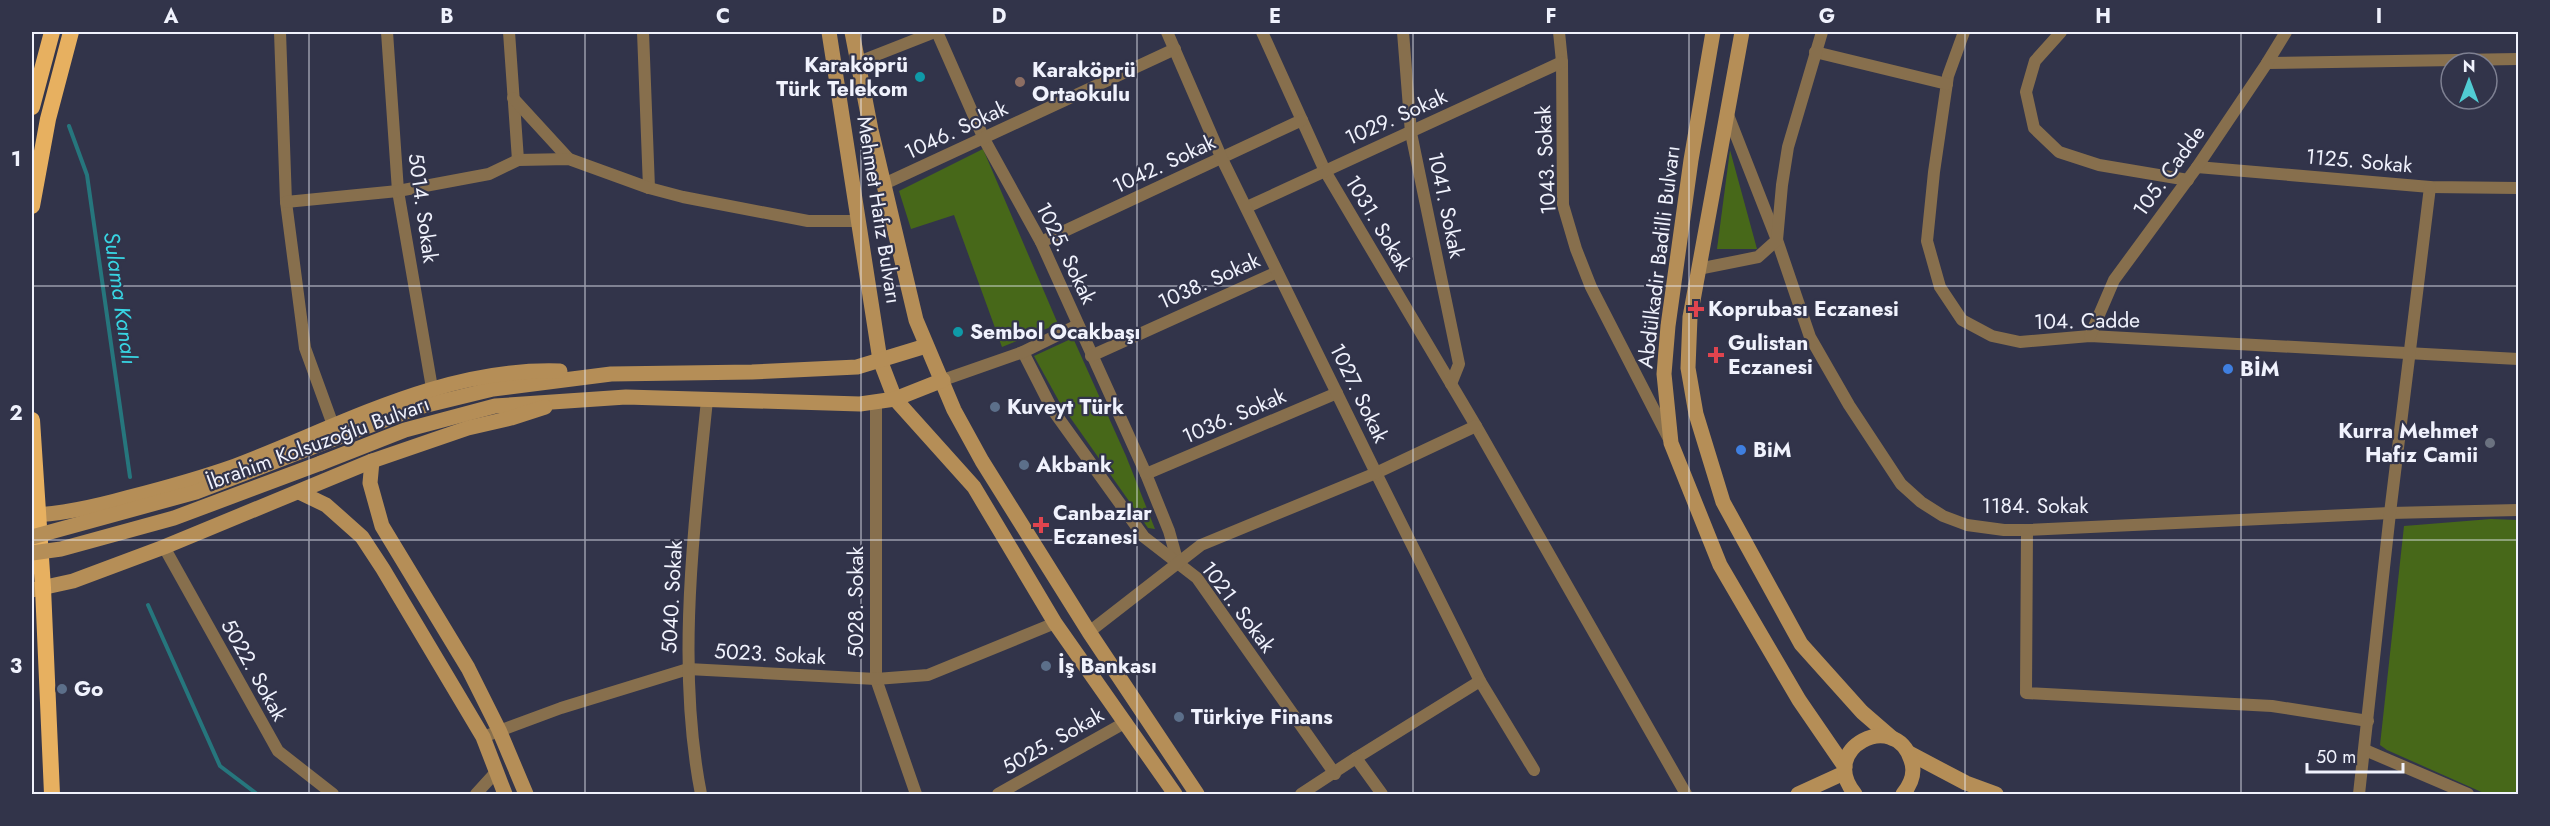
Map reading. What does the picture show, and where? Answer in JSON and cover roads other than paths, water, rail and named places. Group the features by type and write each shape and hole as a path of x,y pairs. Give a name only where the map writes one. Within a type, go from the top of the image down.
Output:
{"highway":[{"path":"32,107 52,32"},
{"path":"32,206 48,119 71,32"},
{"path":"32,420 37,589 52,795"}],"main road":[{"name":"Mehmet Hafız Bulvarı","path":"829,32 880,360 895,399"},
{"name":"Mehmet Hafız Bulvarı","path":"852,32 856,63 916,320 954,410 982,461 1089,632 1197,795"},
{"name":"Abdülkadir Badilli Bulvarı","path":"1713,32 1691,160 1668,326 1665,374 1671,443 1720,565 1799,700 1845,770 1848,785 1855,795"},
{"name":"Abdülkadir Badilli Bulvarı","path":"1742,32 1690,317 1688,368 1696,414 1723,502 1801,644 1862,712 1909,753"},
{"name":"İbrahim Kolsuzoğlu Bulvarı","path":"32,537 196,492 419,407 493,389 611,374 752,372 857,367 926,346"},
{"path":"35,514 88,508 172,486 235,466 333,425 432,388 508,373 557,371 611,374"},
{"name":"İbrahim Kolsuzoğlu Bulvarı","path":"32,553 60,549 174,518 405,430 495,406 626,397 860,404 895,399 943,380"},
{"path":"895,399 974,487 1055,623 1175,795"},
{"path":"37,589 73,581 164,548 372,461 468,428 540,410 556,401"},
{"path":"372,461 370,483 382,526 468,668 499,730 526,795"},
{"path":"299,492 326,505 362,537 483,737 505,795"},
{"path":"1798,795 1845,770 1850,751 1858,742 1881,735 1892,738"},
{"path":"1903,795 1910,785 1913,774 1909,753"},
{"path":"1909,753 1966,783 1996,795"}],"street":[{"path":"280,32 286,202 305,348 333,425"},
{"name":"5014. Sokak","path":"387,32 398,191 432,388"},
{"path":"509,32 518,160"},
{"path":"643,32 649,188"},
{"path":"856,63 936,32"},
{"name":"1025. Sokak","path":"936,32 984,139 1041,242 1146,474 1169,531 1178,563"},
{"name":"1027. Sokak","path":"1089,632 1201,545 1376,473 1222,159 1167,32"},
{"name":"1031. Sokak","path":"1262,32 1325,171 1476,426 1686,795"},
{"name":"1041. Sokak","path":"1403,32 1411,133 1459,364 1451,384"},
{"name":"1043. Sokak","path":"1559,32 1562,63 1563,205 1591,287 1671,443"},
{"path":"1698,269 1758,257 1777,240 1788,147 1822,32"},
{"name":"104. Cadde","path":"1964,32 1947,84 1934,172 1928,241 1940,287 1962,320 1992,336 2020,342 2090,336 2518,359"},
{"path":"2061,32 2035,61 2026,92 2034,128 2059,152 2099,165 2188,180"},
{"name":"105. Cadde","path":"2090,336 2114,280 2188,180 2286,32"},
{"name":"1046. Sokak","path":"884,184 1174,49"},
{"path":"1815,52 1947,84"},
{"path":"2267,63 2518,59"},
{"name":"1029. Sokak","path":"1247,207 1562,63"},
{"path":"513,98 569,159"},
{"name":"1184. Sokak","path":"1728,115 1777,240 1810,337 1849,405 1901,484 1921,502 1942,516 1967,525 2004,530 2027,530 2390,513 2518,510"},
{"name":"1042. Sokak","path":"1041,242 1302,120"},
{"path":"286,202 398,191 489,174 518,160 569,159 649,188 808,221 859,221"},
{"name":"1125. Sokak","path":"2197,167 2430,187 2518,188"},
{"path":"2359,795 2390,513 2430,187"},
{"name":"1038. Sokak","path":"1091,356 1277,272"},
{"path":"943,380 1023,352 1078,325"},
{"name":"1021. Sokak","path":"1023,352 1052,409 1144,537 1197,578 1335,774"},
{"name":"1036. Sokak","path":"1146,474 1337,393"},
{"name":"5040. Sokak","path":"701,795 695,765 688,669 695,517 707,400"},
{"name":"5028. Sokak","path":"876,402 876,680 916,795"},
{"path":"1476,426 1376,473 1480,681 1534,770"},
{"path":"2027,530 2026,693 2272,706 2368,722"},
{"name":"5022. Sokak","path":"164,548 278,751 333,795"},
{"name":"5023. Sokak","path":"483,737 688,669 876,680 928,675 1055,623"},
{"path":"1301,795 1480,681"},
{"name":"5025. Sokak","path":"998,795 1126,722"},
{"path":"2365,750 2468,795"},
{"path":"1356,758 1382,795"},
{"path":"476,795 496,772"}],"waterway":[{"name":"Sulama Kanalı","path":"69,126 87,175 130,477"},
{"name":"Sulama Kanalı","path":"148,605 220,766 257,794"}],"place":[{"name":"Karaköprü Türk Telekom","path":"920,77"},
{"name":"Karaköprü Ortaokulu","path":"1020,82"},
{"name":"Koprubası Eczanesi","path":"1696,309"},
{"name":"Sembol Ocakbaşı","path":"958,332"},
{"name":"Gulistan Eczanesi","path":"1716,355"},
{"name":"BİM","path":"2228,369"},
{"name":"Kuveyt Türk","path":"995,407"},
{"name":"Kurra Mehmet Hafız Camii","path":"2490,443"},
{"name":"BiM","path":"1741,450"},
{"name":"Akbank","path":"1024,465"},
{"name":"Canbazlar Eczanesi","path":"1041,525"},
{"name":"İş Bankası","path":"1046,666"},
{"name":"Go","path":"62,689"},
{"name":"Türkiye Finans","path":"1179,717"}]}
